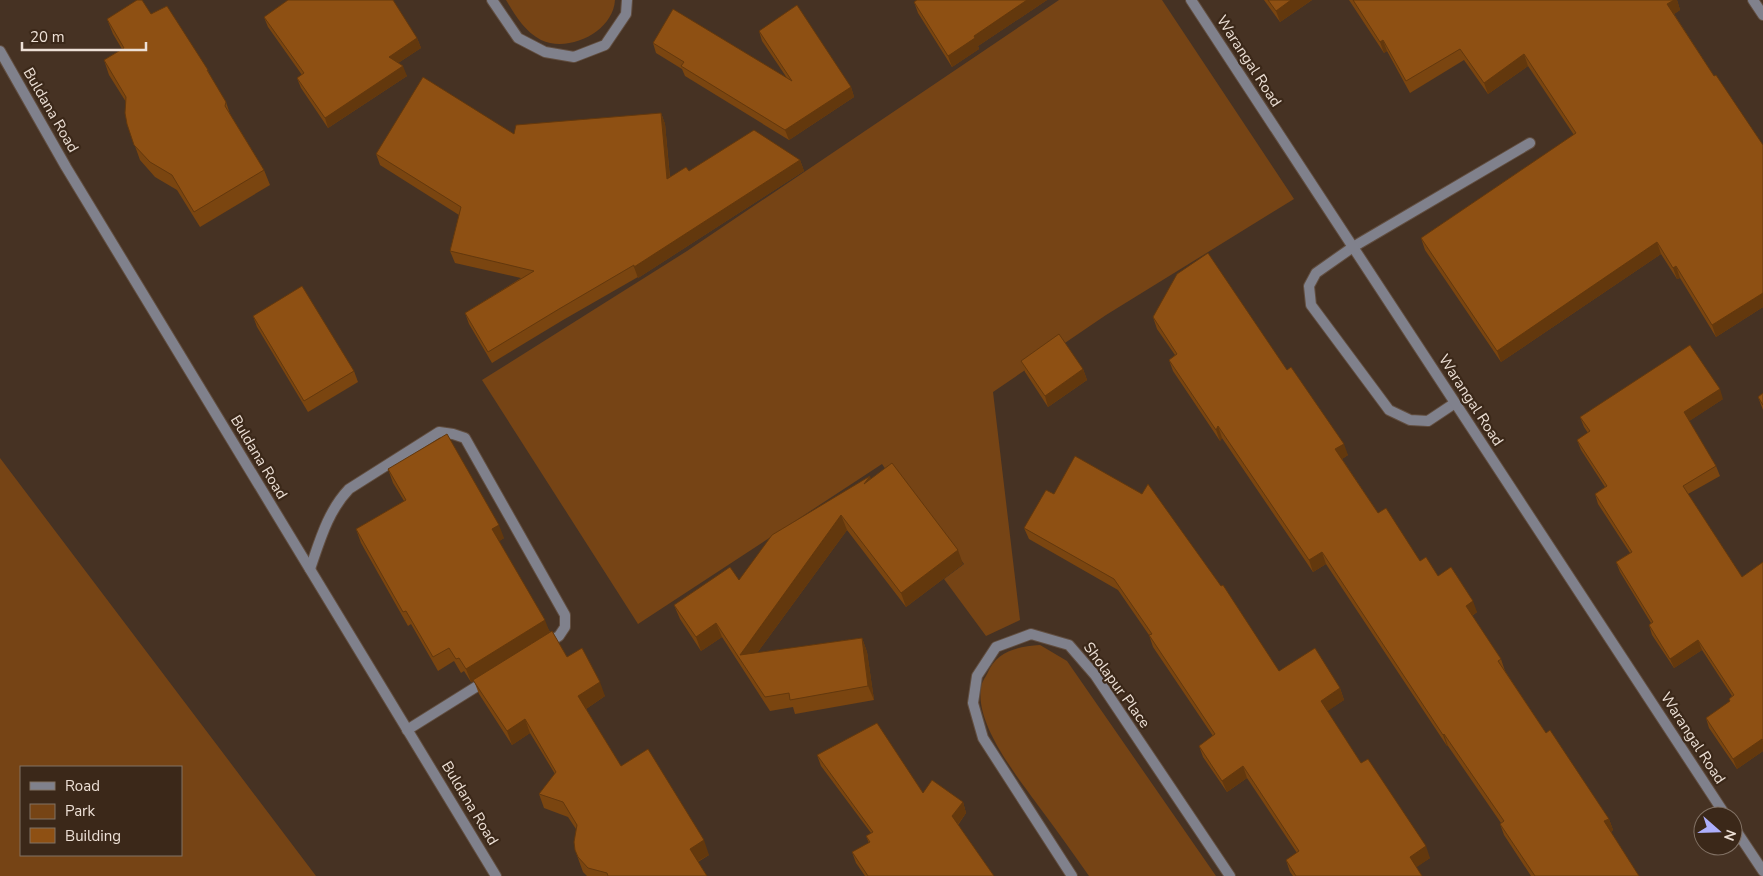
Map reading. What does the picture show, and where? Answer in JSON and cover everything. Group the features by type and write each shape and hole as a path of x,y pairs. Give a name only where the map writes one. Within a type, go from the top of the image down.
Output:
{"street":[{"path":"492,0 518,38 546,52 574,57 605,45 626,14 627,0"},
{"name":"Warangal Road","path":"1191,0 1719,806"},
{"path":"1753,0 1763,16"},
{"name":"Buldana Road","path":"0,51 66,167 496,876"},
{"path":"1455,403 1428,421 1410,420 1389,410 1311,305 1309,286 1316,273 1353,247 1530,143"},
{"path":"310,569 329,518 337,502 349,489 439,432 465,438 565,616 566,627 559,636 534,651"},
{"name":"Sholapur Place","path":"1072,876 983,738 973,704 977,676 996,646 1031,634 1069,644 1096,675 1230,876"},
{"path":"408,730 500,672"},
{"path":"1743,841 1763,871"}],"green space":[{"path":"506,0 615,0 607,22 598,30 588,37 564,44 541,40 535,36 520,22"},
{"path":"1059,0 1162,0 1294,199 1106,315 993,392 1020,620 986,636 944,579 964,564 898,477 893,480 882,464 638,624 482,380 687,251"},
{"path":"0,458 316,876 0,876"},
{"path":"1040,645 1067,661 1216,876 1089,876 1000,751 991,735 981,703 982,684 996,660 1009,651"}],"building":[{"path":"137,0 142,0 151,14 167,6 208,70 226,102 225,106 264,170 194,212 172,175 150,162 134,145 125,113 126,97 104,60 124,48 107,19"},
{"path":"288,0 393,0 417,38 389,57 403,66 325,118 297,78 304,73 264,17"},
{"path":"917,0 1027,0 948,56 914,2"},
{"path":"1268,0 1291,0 1276,11"},
{"path":"1353,0 1674,0 1667,4 1714,76 1716,75 1763,145 1763,293 1712,325 1676,266 1673,268 1657,242 1497,351 1421,238 1576,133 1524,54 1484,83 1460,49 1406,81 1383,40 1380,42"},
{"path":"797,5 851,87 785,130 681,66 684,62 653,43 673,9 792,81 759,31"},
{"path":"423,77 514,134 516,125 661,113 667,179 686,167 689,171 754,130 800,160 634,267 634,265 488,352 465,313 534,271 450,251 461,207 376,154"},
{"path":"1208,253 1287,370 1291,367 1344,444 1335,449 1378,513 1386,508 1420,561 1426,557 1438,576 1451,567 1473,601 1466,606 1501,659 1498,661 1546,733 1550,730 1609,819 1604,821 1639,876 1535,876 1500,824 1504,821 1443,735 1322,552 1309,560 1218,426 1216,430 1169,360 1177,354 1153,317 1177,274"},
{"path":"302,286 354,371 304,401 253,316"},
{"path":"1059,334 1083,369 1045,396 1021,361"},
{"path":"1690,345 1720,389 1684,412 1716,466 1683,486 1742,577 1763,562 1763,740 1733,759 1706,718 1730,701 1729,699 1734,695 1698,640 1670,659 1649,625 1653,622 1616,562 1632,552 1595,494 1607,486 1577,440 1590,431 1580,417"},
{"path":"1763,393 1763,405 1758,397"},
{"path":"447,434 499,525 492,529 545,620 466,669 449,648 433,657 406,611 403,612 356,529 406,500 388,469"},
{"path":"1075,456 1142,494 1148,484 1221,586 1223,585 1279,671 1315,648 1340,688 1321,701 1361,763 1368,759 1426,846 1410,857 1422,876 1296,876 1286,860 1299,851 1243,766 1222,781 1199,746 1215,734 1149,635 1152,634 1114,579 1024,528 1046,490 1054,494"},
{"path":"892,463 958,550 901,593 841,515 740,655 862,638 868,686 790,700 789,693 765,697 716,623 696,637 674,605 730,567 739,580 772,535 870,476 864,484"},
{"path":"552,631 567,657 582,648 600,682 578,696 621,766 648,749 704,840 690,849 707,876 608,876 607,873 588,868 578,857 574,842 577,825 563,802 539,794 556,772 525,719 507,731 473,680"},
{"path":"877,723 923,793 932,780 963,802 952,816 994,876 868,876 852,852 870,842 866,836 873,832 817,755"}]}
